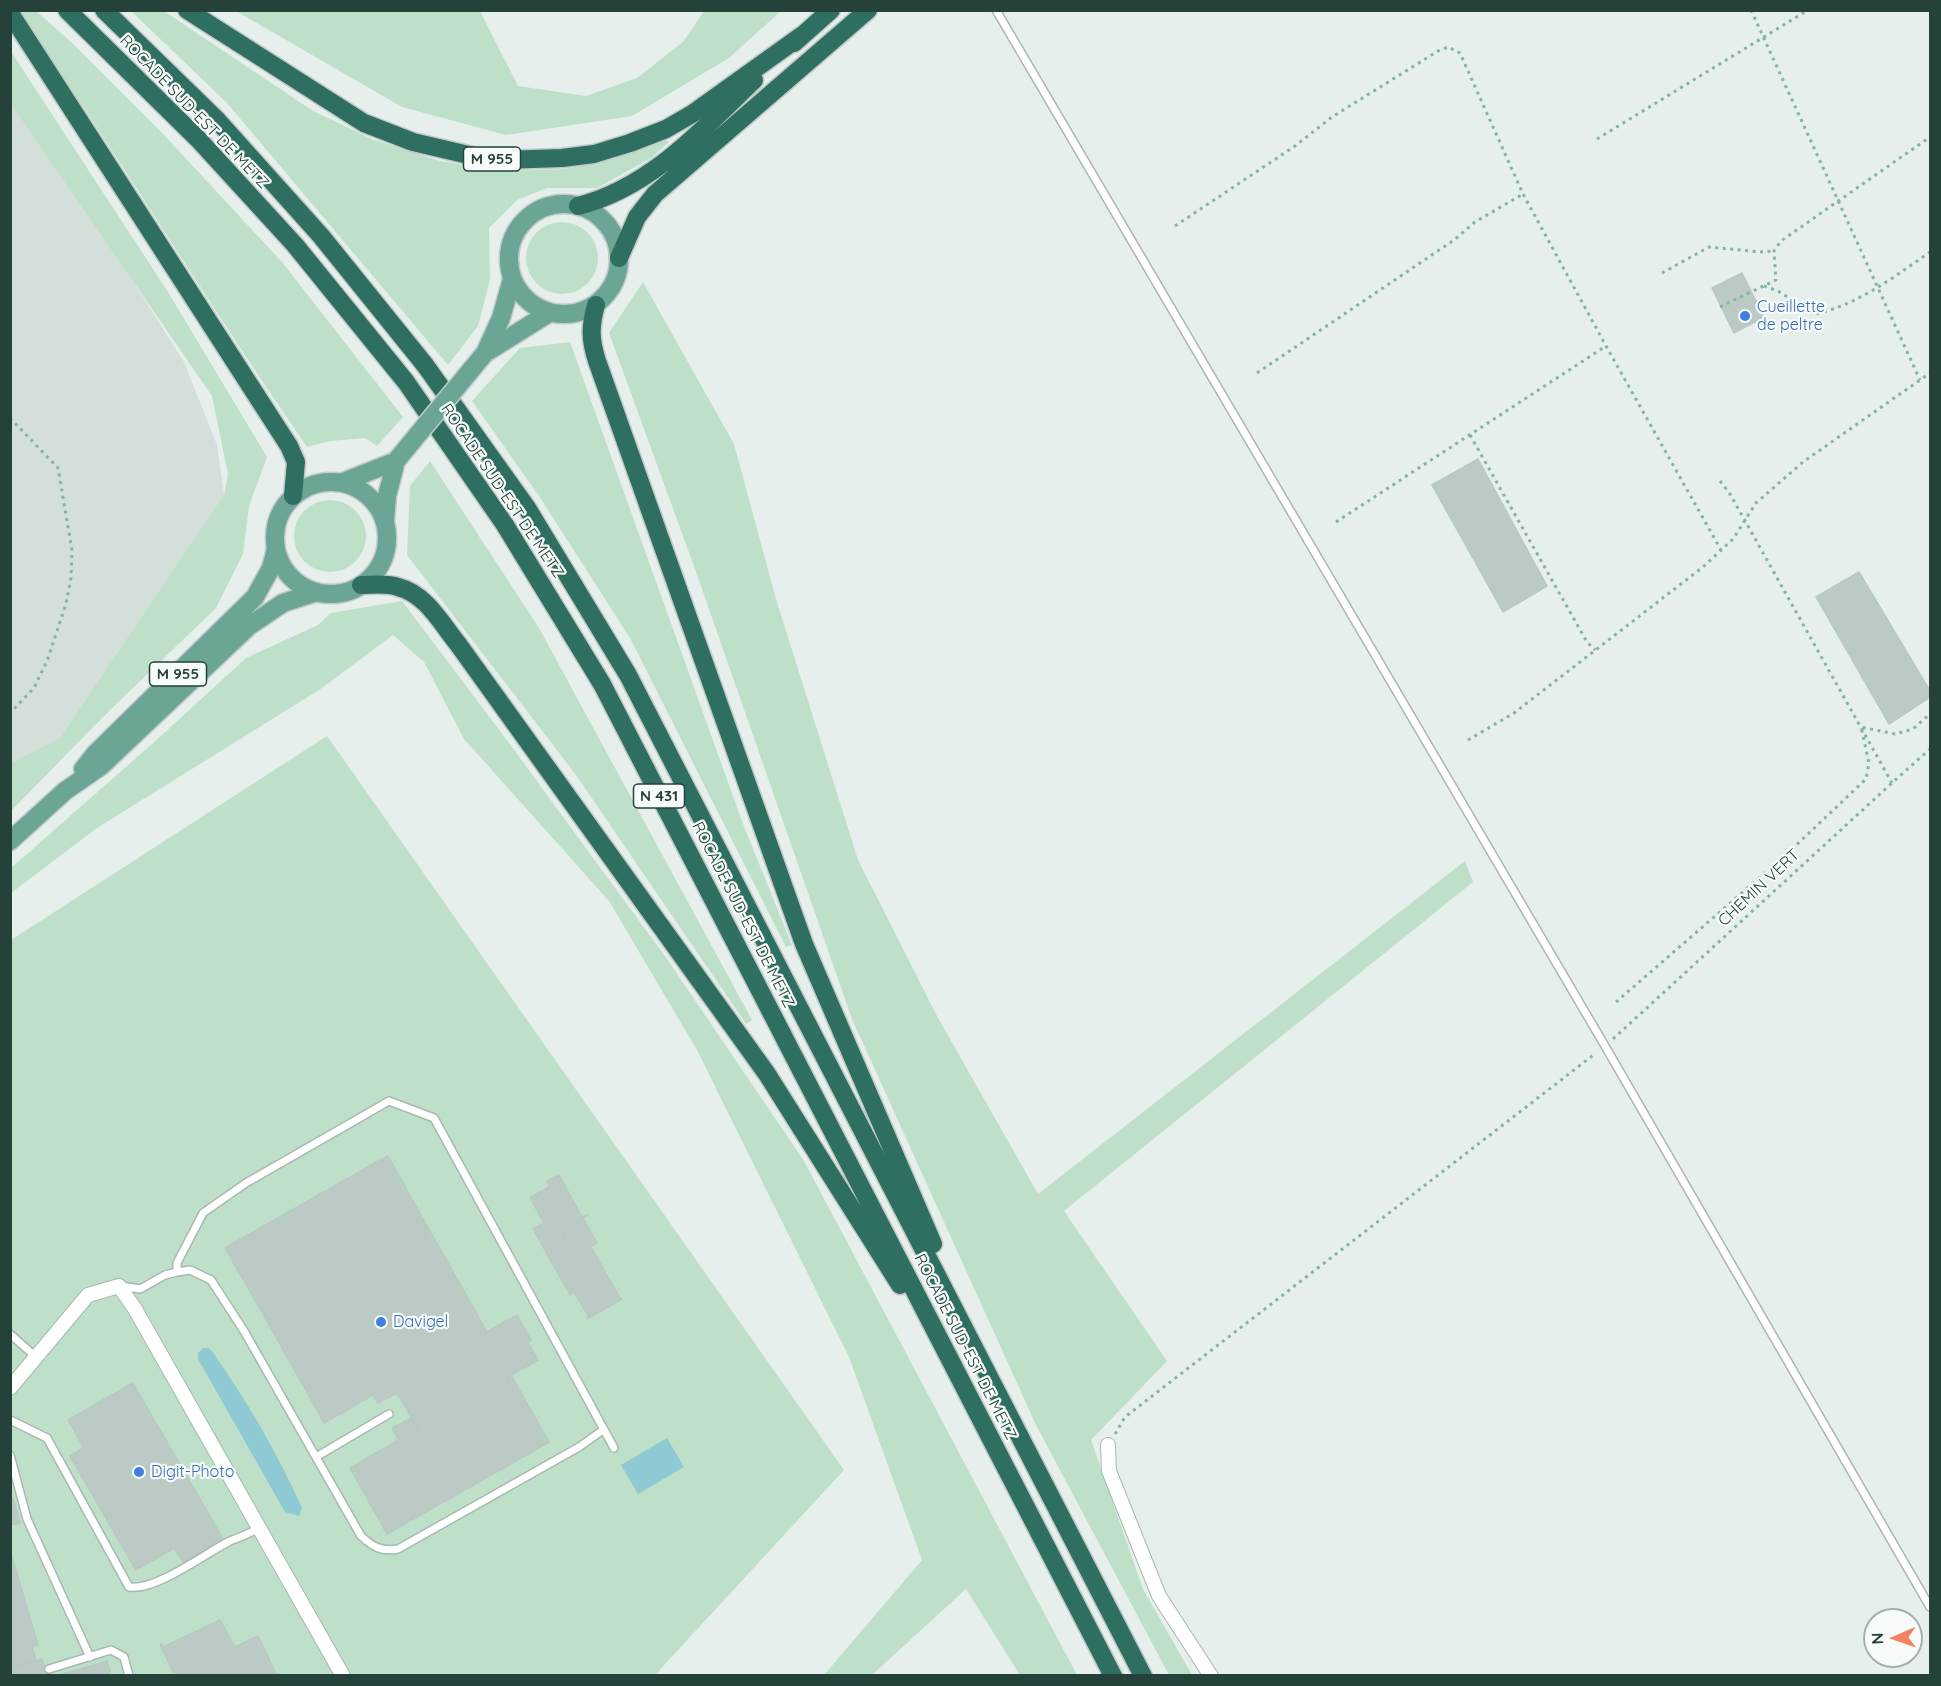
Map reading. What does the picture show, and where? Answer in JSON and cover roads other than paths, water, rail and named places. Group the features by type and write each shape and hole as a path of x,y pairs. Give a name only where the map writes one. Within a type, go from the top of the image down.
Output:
{"highway":[{"name":"ROCADE SUD-EST DE METZ","path":"67,10 198,139 295,245 406,382 505,525 602,684 1113,1676"},
{"name":"ROCADE SUD-EST DE METZ","path":"104,10 217,120 321,236 425,365 527,508 628,675 1143,1676"},
{"name":"M 955","path":"187,10 364,123 413,142 477,157 503,160 562,158 594,154 666,129 692,114 801,36"},
{"name":"M 955","path":"578,206 600,200 644,179 696,135 831,10"},
{"path":"619,258 637,217 655,195 868,10"},
{"path":"10,13 289,446 296,462 292,496"},
{"path":"596,304 591,322 591,340 597,361 804,944 996,1392"},
{"path":"361,585 398,586 411,592 424,601 458,644 767,1074 968,1394"}],"main road":[{"path":"565,204 578,206 594,213 607,225 616,241 619,258 618,272 606,295 588,309 569,315 549,313 526,301 512,279 509,266 512,239 518,227 528,217 545,207 565,204"},
{"path":"396,461 343,482 324,482 307,487 292,496 278,521 275,534 276,549 281,563 290,576 302,586 317,592 339,593 361,585 375,573 384,558 387,540 385,521 387,496 396,461 485,353 501,318 512,279"},
{"path":"485,353 549,313"},
{"path":"343,482 361,490 376,504 385,521"},
{"name":"M 955","path":"66,791 94,754 255,597 268,576 276,549"},
{"name":"M 955","path":"10,841 66,791 101,766 249,626 283,603 317,592"}],"street":[{"path":"10,1388 88,1295 119,1286 135,1309 343,1676"},
{"path":"1108,1445 1109,1471 1160,1596 1211,1676"}],"lane":[{"path":"996,10 1605,1046 1930,1607"},
{"path":"177,1272 177,1263 203,1213 246,1183 389,1101 434,1118 614,1448"},
{"path":"119,1286 140,1289 165,1275 190,1270 211,1280 244,1331 361,1536 373,1546 385,1551 398,1549 579,1447 603,1430"},
{"path":"10,1334 36,1357"},
{"path":"316,1457 389,1414"},
{"path":"10,1420 47,1438 129,1587 140,1588 186,1567 259,1527"},
{"path":"10,1455 27,1519 90,1656"},
{"path":"49,1669 111,1650 124,1657 129,1676"}],"water":[{"path":"203,1348 212,1351 261,1427 302,1508 299,1516 285,1512 198,1359 198,1353"},
{"path":"667,1438 684,1467 638,1494 621,1465"}],"place":[{"name":"Cueillette de peltre","path":"1745,316"},
{"name":"Davigel","path":"381,1322"},
{"name":"Digit-Photo","path":"139,1472"}]}
